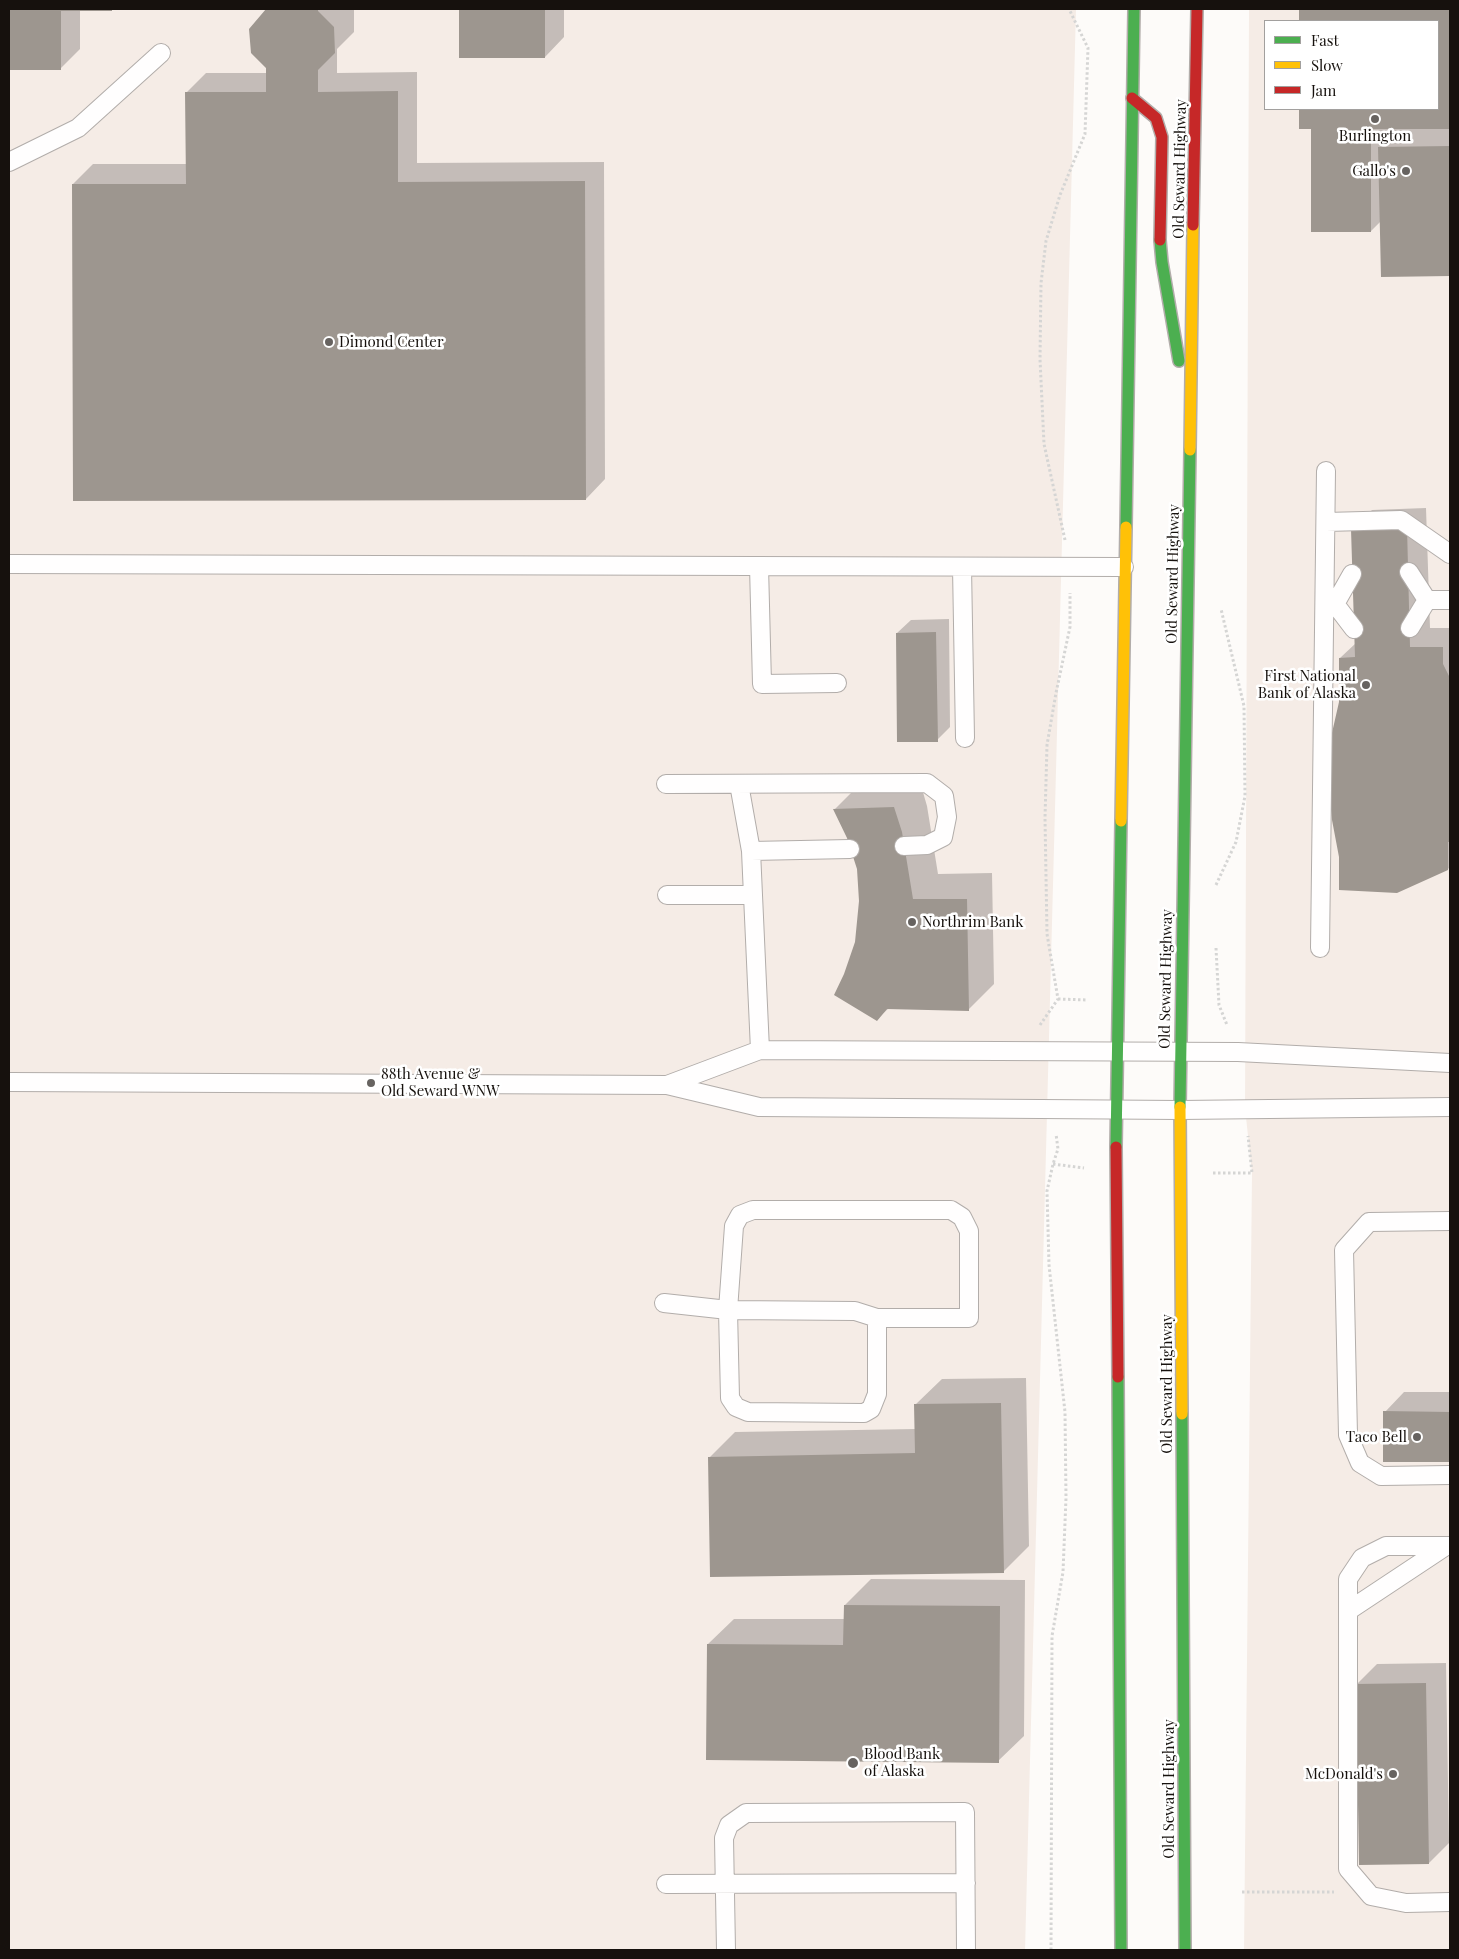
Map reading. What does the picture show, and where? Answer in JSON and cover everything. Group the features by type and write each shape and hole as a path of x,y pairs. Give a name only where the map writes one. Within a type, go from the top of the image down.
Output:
{"main road":[{"path":"1121,1950 1116,1050 1134,9"},
{"name":"Old Seward Highway","path":"1185,1950 1180,1052 1197,9"},
{"path":"1132,98 1156,118 1162,138 1160,241 1162,262 1191,426"}],"lane":[{"path":"9,162 78,128 161,53"},
{"path":"1320,948 1330,603 1326,522 1326,471"},
{"path":"1326,522 1401,520 1450,554"},
{"path":"9,564 1124,567"},
{"path":"759,566 762,684 837,683"},
{"path":"962,567 965,738"},
{"path":"1408,572 1427,600"},
{"path":"1330,603 1352,574"},
{"path":"1427,600 1450,600"},
{"path":"1410,628 1427,600"},
{"path":"1330,603 1354,629"},
{"path":"666,784 926,783 944,796 948,817 943,837 927,845 904,846"},
{"path":"739,784 751,852 760,1050"},
{"path":"751,852 850,849"},
{"path":"667,895 753,895"},
{"path":"667,1084 760,1050 1238,1052 1450,1063"},
{"path":"9,1082 667,1084 760,1107 1116,1108 1180,1110 1450,1107"},
{"path":"664,1303 728,1310 855,1311 877,1318 969,1318 969,1231 962,1217 951,1210 753,1210 740,1215 734,1226 728,1310 730,1398 736,1407 748,1412 864,1412 871,1408 877,1394 877,1318"},
{"path":"1450,1221 1369,1222 1344,1250 1348,1435 1360,1462 1380,1476 1450,1475"},
{"path":"1448,1546 1386,1546 1362,1558 1348,1578 1348,1869 1372,1896 1406,1902 1450,1902"},
{"path":"1348,1611 1448,1546"},
{"path":"726,1950 724,1838 729,1825 746,1813 965,1812 966,1950"},
{"path":"666,1884 966,1883"}],"path":[{"path":"1066,546 1044,444 1040,349 1041,283 1046,242 1060,196 1085,134 1088,48 1069,9"},
{"path":"1213,892 1236,842 1245,796 1244,706 1220,607"},
{"path":"1038,1027 1058,999 1047,934 1045,818 1048,745 1056,693 1070,628"},
{"path":"1215,940 1219,1006 1238,1052"},
{"path":"1051,1950 1052,1636 1063,1572 1066,1498 1065,1412 1049,1265 1048,1191 1058,1149"},
{"path":"1242,1892 1352,1892 1364,1888"}],"shaded area":[{"name":"Dimond Center","path":"9,9 1076,9 1025,1950 9,1950"},
{"path":"1249,9 1450,9 1450,1950 1244,1950 1252,1173 1245,1108"}],"building":[{"path":"9,9 112,9 112,11 61,11 61,70 9,70"},
{"name":"Dimond Center","path":"266,9 318,9 334,27 335,53 318,70 318,92 398,91 398,182 585,181 586,500 73,501 72,184 186,184 185,92 266,92 266,68 251,53 249,29"},
{"path":"459,9 545,9 545,58 459,58"},
{"name":"Burlington","path":"1299,9 1450,9 1450,129 1371,129 1371,232 1311,232 1311,129 1299,129 1299,110 1439,110 1439,20 1299,20"},
{"path":"1450,146 1450,276 1381,277 1378,147"},
{"path":"1407,527 1410,647 1443,647 1443,664 1450,678 1450,842 1448,842 1448,870 1397,893 1339,890 1339,857 1332,820 1328,780 1329,746 1339,702 1339,658 1355,657 1351,529"},
{"path":"936,632 938,742 897,742 896,633"},
{"name":"Northrim Bank","path":"894,807 902,832 913,899 967,899 969,1011 887,1009 877,1021 834,995 844,974 855,942 859,901 857,869 847,838 833,809"},
{"path":"1001,1403 1004,1573 710,1577 708,1457 915,1453 914,1404"},
{"name":"Taco Bell","path":"1383,1411 1450,1412 1450,1462 1383,1462"},
{"path":"844,1605 1000,1606 999,1763 706,1760 707,1644 843,1645"},
{"name":"McDonald's","path":"1426,1683 1429,1864 1359,1865 1356,1684"}],"traffic: fast":[{"path":"1126,527 1134,9"},
{"path":"1160,240 1179,361"},
{"path":"1180,1107 1190,450"},
{"path":"1116,1147 1121,821"},
{"path":"1118,1377 1121,1950"},
{"path":"1182,1414 1185,1950"}],"traffic: slow":[{"path":"1190,450 1193,225"},
{"path":"1121,821 1126,527"},
{"path":"1180,1107 1182,1414"}],"traffic: jam":[{"path":"1193,225 1197,9"},
{"path":"1132,98 1156,118 1162,137 1160,240"},
{"path":"1116,1147 1118,1377"}],"place":[{"name":"Burlington","path":"1375,119"},
{"name":"Gallo's","path":"1406,171"},
{"name":"Dimond Center","path":"329,342"},
{"name":"First National Bank of Alaska","path":"1366,685"},
{"name":"Northrim Bank","path":"912,922"},
{"name":"88th Avenue & Old Seward WNW","path":"371,1083"},
{"name":"Taco Bell","path":"1417,1437"},
{"name":"Blood Bank of Alaska","path":"853,1763"},
{"name":"McDonald's","path":"1393,1774"}]}
